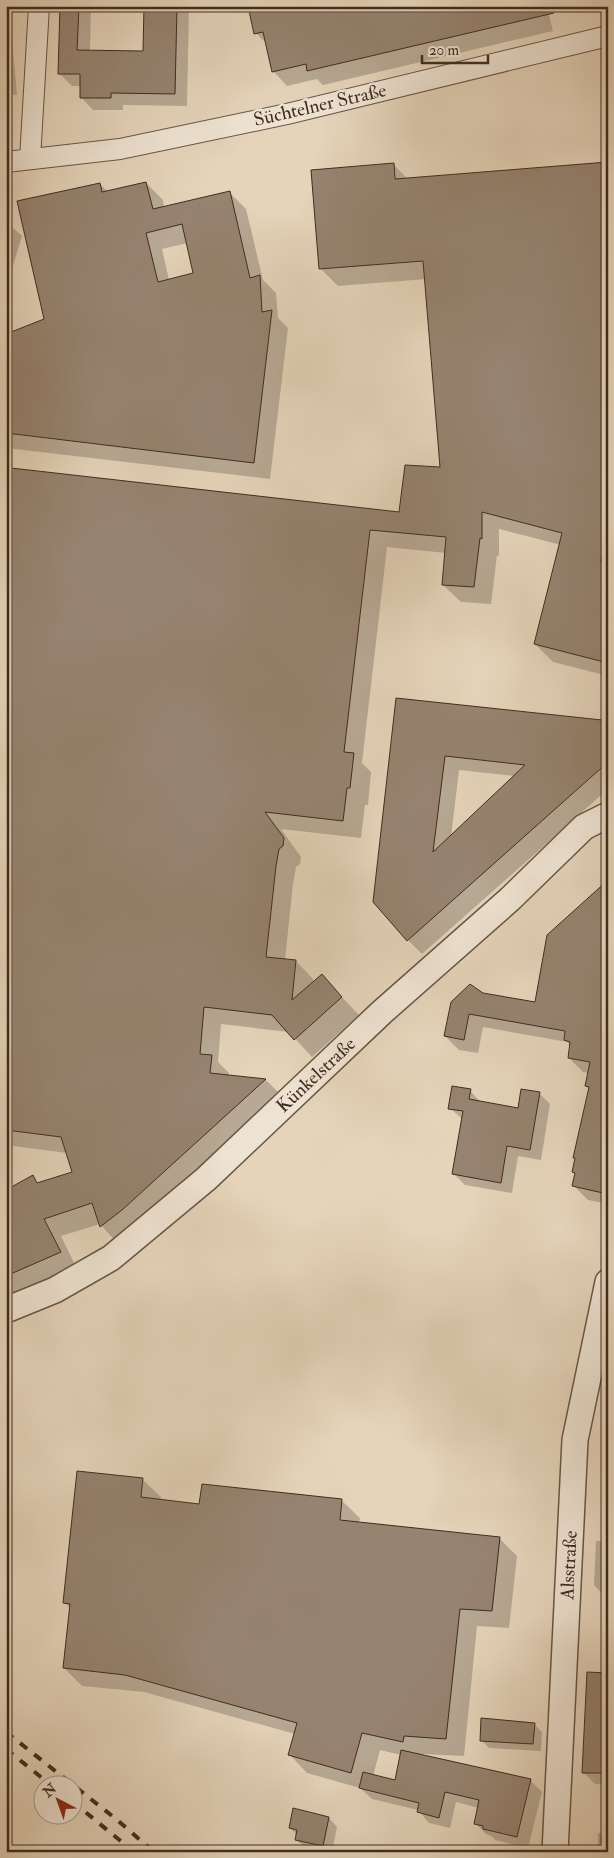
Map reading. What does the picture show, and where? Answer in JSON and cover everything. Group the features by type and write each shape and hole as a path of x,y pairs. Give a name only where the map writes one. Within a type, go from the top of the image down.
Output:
{"street":[{"path":"30,159 39,6"},
{"name":"Süchtelner Straße","path":"6,162 120,149 287,114 608,36"},
{"name":"Künkelstraße","path":"6,1310 55,1290 111,1258 155,1222 206,1179 382,1012 510,899 584,827 608,815"},
{"name":"Alsstraße","path":"555,1852 575,1440 608,1282"}],"building":[{"path":"60,6 79,6 77,50 143,51 144,6 177,6 175,94 111,93 111,98 80,98 80,74 58,74"},
{"path":"248,6 553,6 554,13 307,71 306,64 272,72 263,32 254,34"},
{"path":"608,162 608,535 601,562 608,564 608,663 534,644 562,533 482,512 482,539 480,538 474,587 442,585 446,537 370,530 344,752 354,753 350,788 347,788 343,821 265,812 284,838 283,846 279,849 276,866 266,957 296,960 292,1000 322,974 342,997 294,1040 272,1015 204,1007 200,1054 212,1055 210,1073 266,1079 122,1210 100,1227 92,1203 44,1219 61,1252 6,1276 6,1190 33,1175 37,1183 72,1172 61,1137 6,1130 6,505 11,468 399,512 405,465 440,467 423,261 319,269 311,170 394,163 395,179"},
{"path":"146,182 153,209 230,191 250,278 260,275 262,312 272,310 254,463 6,433 6,334 44,319 17,201 100,183 102,192","holes":["182,224 193,273 158,282 146,233"]},
{"path":"396,698 602,720 608,726 608,762 407,941 373,902","holes":["445,756 525,765 433,852"]},
{"path":"608,880 608,1171 603,1193 572,1186 575,1173 572,1172 575,1158 573,1158 589,1087 585,1086 590,1062 568,1058 570,1042 564,1040 565,1031 469,1014 464,1040 444,1036 451,1002 470,984 483,993 535,1002 547,935"},
{"path":"452,1086 471,1089 469,1099 518,1108 521,1089 540,1092 530,1150 507,1146 501,1183 452,1174 463,1111 448,1109"},
{"path":"77,1471 143,1478 141,1497 199,1504 202,1484 342,1499 340,1520 500,1537 492,1611 460,1609 446,1739 404,1736 403,1742 362,1733 351,1773 288,1755 297,1723 125,1675 63,1668 70,1604 63,1603"},
{"path":"587,1672 608,1673 608,1773 582,1773"},
{"path":"481,1718 535,1723 533,1744 480,1741"},
{"path":"401,1750 531,1779 517,1837 483,1829 483,1826 474,1824 479,1800 445,1792 439,1818 417,1812 419,1803 359,1788 363,1772 395,1780"},
{"path":"293,1808 329,1817 323,1846 295,1840 297,1830 289,1828"}],"railway":[{"path":"6,1732 116,1819 154,1852"},
{"path":"6,1749 40,1776"},
{"path":"82,1809 134,1852"}]}
